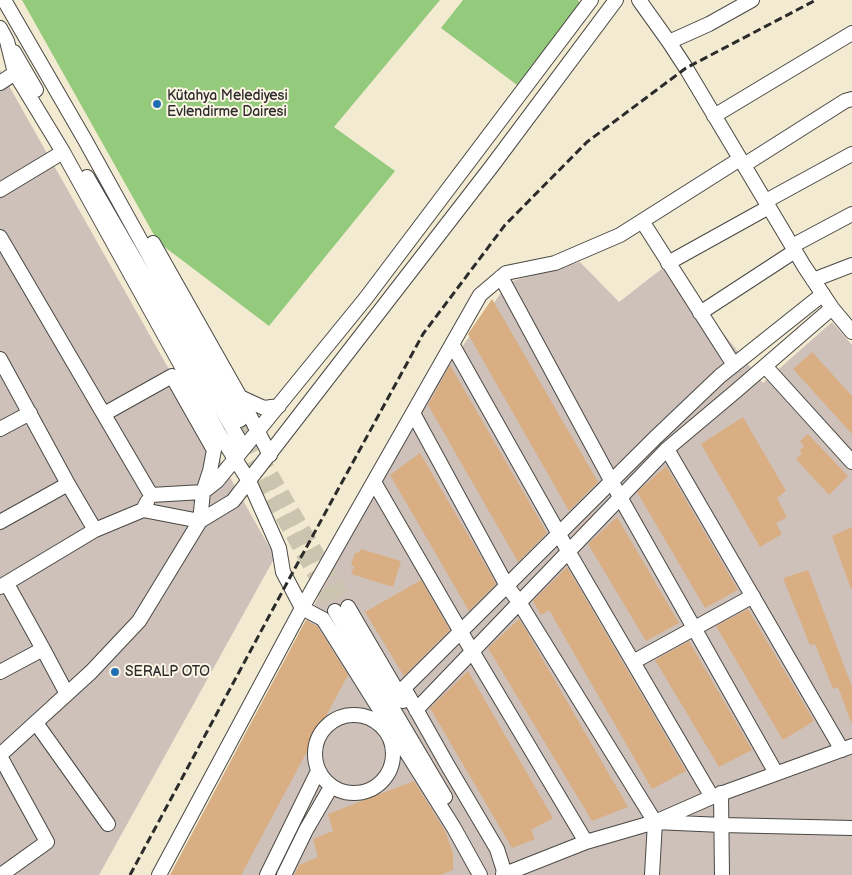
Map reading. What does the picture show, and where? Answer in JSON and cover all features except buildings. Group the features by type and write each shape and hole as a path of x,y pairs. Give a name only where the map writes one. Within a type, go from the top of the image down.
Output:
{"street":[{"path":"4,0 85,140 240,420"},
{"path":"151,495 203,492 217,481 366,298 591,0"},
{"path":"67,694 43,649 3,586 95,530 143,510 200,521 233,501 480,181 616,0"},
{"path":"639,0 669,42 813,280 841,313 852,332"},
{"path":"669,42 709,24 749,1"},
{"path":"0,28 241,443"},
{"path":"714,116 852,33"},
{"path":"7,41 15,72 63,152 218,432 249,481 279,548 283,572 302,608 323,619 454,828 481,875"},
{"path":"0,83 15,72"},
{"path":"159,875 302,608 480,295 506,273 555,263 620,235 844,101 852,99"},
{"path":"85,140 98,146 240,397 270,455"},
{"path":"0,190 63,152"},
{"path":"668,263 852,154"},
{"path":"700,313 794,249 852,214"},
{"path":"642,221 734,365"},
{"path":"0,237 151,495"},
{"path":"813,280 852,265"},
{"path":"501,277 620,497 776,774"},
{"path":"505,875 496,849 404,688 655,438 720,376 823,294"},
{"path":"416,710 667,448 765,366 841,313"},
{"path":"452,344 568,551 633,662 717,795 722,825 722,875"},
{"path":"0,359 95,530"},
{"path":"765,366 852,462"},
{"path":"1,875 47,842 0,756 91,672 138,621 200,521 203,492 214,450 172,376 104,414"},
{"path":"240,397 264,408 279,406"},
{"path":"413,413 507,586 519,602 655,822 652,875"},
{"path":"0,429 30,414"},
{"path":"505,875 586,842 655,822 717,795 847,748 753,596 667,448"},
{"path":"374,482 586,842"},
{"path":"0,522 68,484"},
{"path":"143,510 151,495"},
{"path":"633,662 753,596"},
{"path":"481,875 464,828 342,609 505,875"},
{"path":"0,672 43,649"},
{"path":"355,714 368,717 379,723 388,734 393,746 393,759 389,772 381,783 370,790 357,794 331,787 318,771 314,758 315,745 321,732 341,716 355,714"},
{"path":"36,723 108,824"},
{"path":"267,875 318,771"},
{"path":"284,875 306,830 331,787"},
{"path":"655,822 852,828"}],"shaded area":[{"path":"0,70 275,557 99,875 0,875"},
{"path":"580,262 619,302 668,264 763,383 832,322 852,345 852,875 170,875 336,564 448,366 509,282"}],"green space":[{"path":"22,0 440,0 334,127 395,171 269,326 158,242"},
{"path":"463,0 578,0 580,4 517,85 441,28"}],"tunnel":[{"path":"240,420 348,607"},
{"path":"241,443 335,611"}],"railway":[{"path":"130,875 423,334 505,225 587,142 686,68 816,0"}],"place":[{"name":"Kütahya Melediyesi Evlendirme Dairesi","path":"157,104"},
{"name":"SERALP OTO","path":"115,672"}]}
